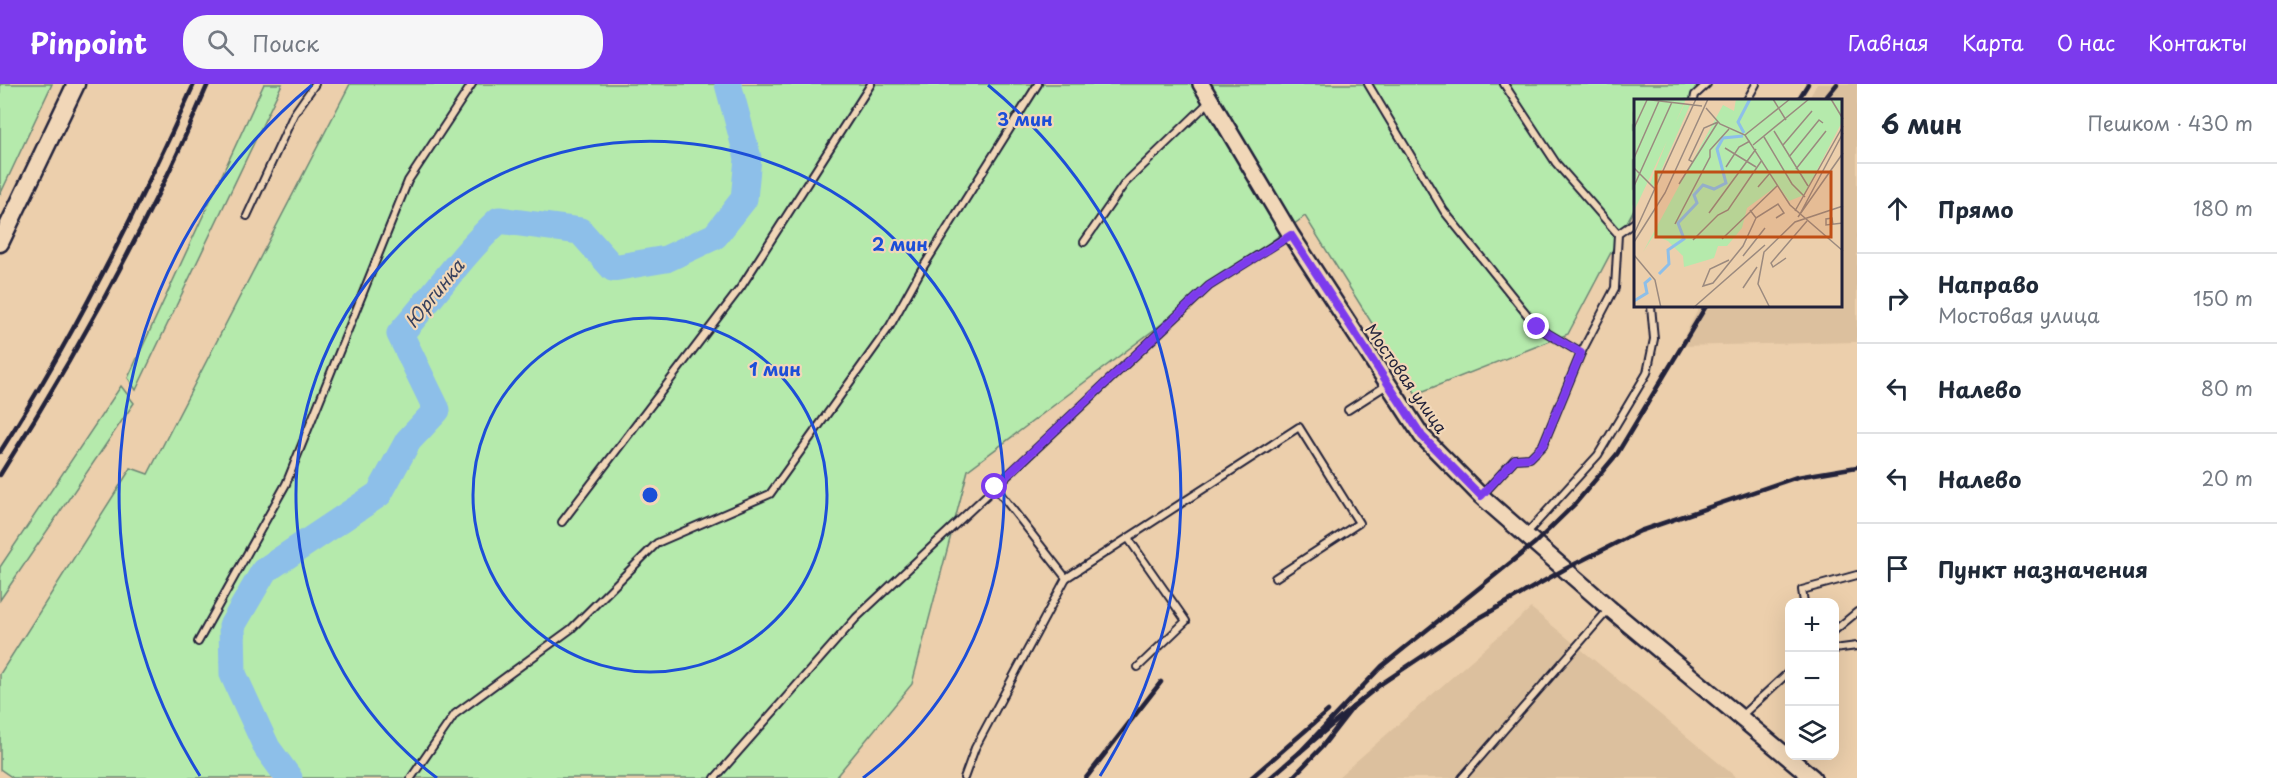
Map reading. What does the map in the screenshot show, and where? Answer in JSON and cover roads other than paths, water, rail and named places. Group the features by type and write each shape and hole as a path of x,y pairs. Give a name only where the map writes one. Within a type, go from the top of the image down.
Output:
{"main road":[{"path":"0,243 76,84"}],"street":[{"name":"Мостовая улица","path":"1201,84 1291,235 1422,436 1481,496 1609,608 1813,778"}],"lane":[{"path":"247,216 294,114 315,84"},
{"path":"198,642 286,484 408,181 472,84"},
{"path":"562,522 741,287 871,84"},
{"path":"411,778 455,714 571,629 657,543 770,494 890,326 920,272 1038,84"},
{"path":"1368,84 1444,211 1537,327 1581,353"},
{"path":"1481,496 1515,459 1530,458 1543,445 1581,353 1615,288 1618,234 1556,163 1504,84"},
{"path":"1694,99 1695,95 1707,84"},
{"path":"1748,99 1756,84"},
{"path":"1084,243 1125,183 1211,100"},
{"path":"1618,234 1634,223"},
{"path":"715,778 856,618 1209,286 1291,235"},
{"path":"1526,535 1598,455 1647,373 1654,339 1651,308"},
{"path":"1348,411 1387,385"},
{"path":"964,778 975,748 1066,579 1299,427 1359,523 1275,578"},
{"path":"995,487 1066,579"},
{"path":"1128,538 1186,621 1138,667"},
{"path":"1803,598 1802,590 1857,575"},
{"path":"1462,778 1609,608"},
{"path":"1839,627 1857,612"},
{"path":"1839,648 1857,646"},
{"path":"1740,717 1785,676"}],"waterway":[{"name":"Юргинка","path":"289,778 267,748 233,674 232,626 264,571 379,494 408,441 437,410 400,334 460,261 499,220 580,231 613,268 666,259 715,236 744,199 748,158 728,84"}],"railway":[{"path":"0,452 28,408 104,272 194,84"},
{"path":"0,475 43,406 103,301 172,165 208,84"},
{"path":"1799,99 1808,84"},
{"path":"1825,99 1837,84"},
{"path":"1353,707 1300,752 1382,666 1535,543 1575,504 1617,454 1705,308"},
{"path":"1292,778 1321,748 1353,707 1381,684 1481,617 1565,569 1640,531 1797,477 1857,467"},
{"path":"1086,778 1161,682"},
{"path":"1251,778 1328,711"},
{"path":"1270,778 1300,752"}]}
